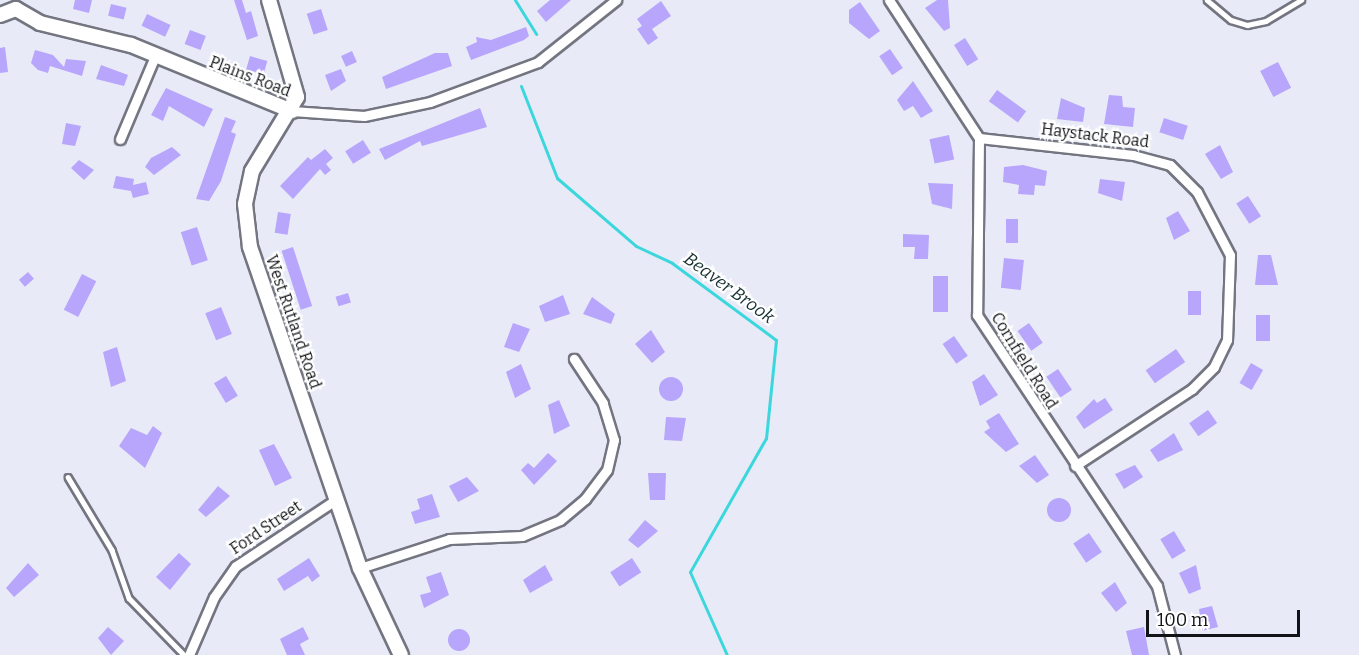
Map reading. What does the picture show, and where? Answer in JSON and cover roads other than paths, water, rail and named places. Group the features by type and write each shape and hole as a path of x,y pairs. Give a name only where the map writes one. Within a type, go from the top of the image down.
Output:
{"main road":[{"name":"West Rutland Road","path":"269,0 295,76 292,111 252,171 246,225 274,325 360,568 401,655"},
{"name":"Plains Road","path":"0,15 11,4 40,23 155,56 292,111"}],"street":[{"path":"889,0 979,138"},
{"name":"Plains Road","path":"292,111 364,116 430,102 538,62 614,1"},
{"path":"120,140 155,56"},
{"name":"Haystack Road","path":"979,138 1133,155 1170,165 1197,192 1230,255 1227,340 1214,367 1192,389 1075,466"},
{"name":"Cornfield Road","path":"979,138 977,315 1075,466 1157,586 1175,655"},
{"path":"360,568 449,539 522,536 560,520 585,499 607,470 614,440 603,403 574,359"},
{"name":"Ford Street","path":"189,655 214,597 236,566 337,499"}],"lane":[{"path":"1207,0 1231,20 1247,25 1266,21 1300,0"},
{"path":"68,477 112,550 129,598 184,655"}],"waterway":[{"name":"Beaver Brook","path":"515,0 536,34"},
{"name":"Beaver Brook","path":"521,86 557,178 636,246 672,263 776,340 766,438 690,572 727,655"}]}
